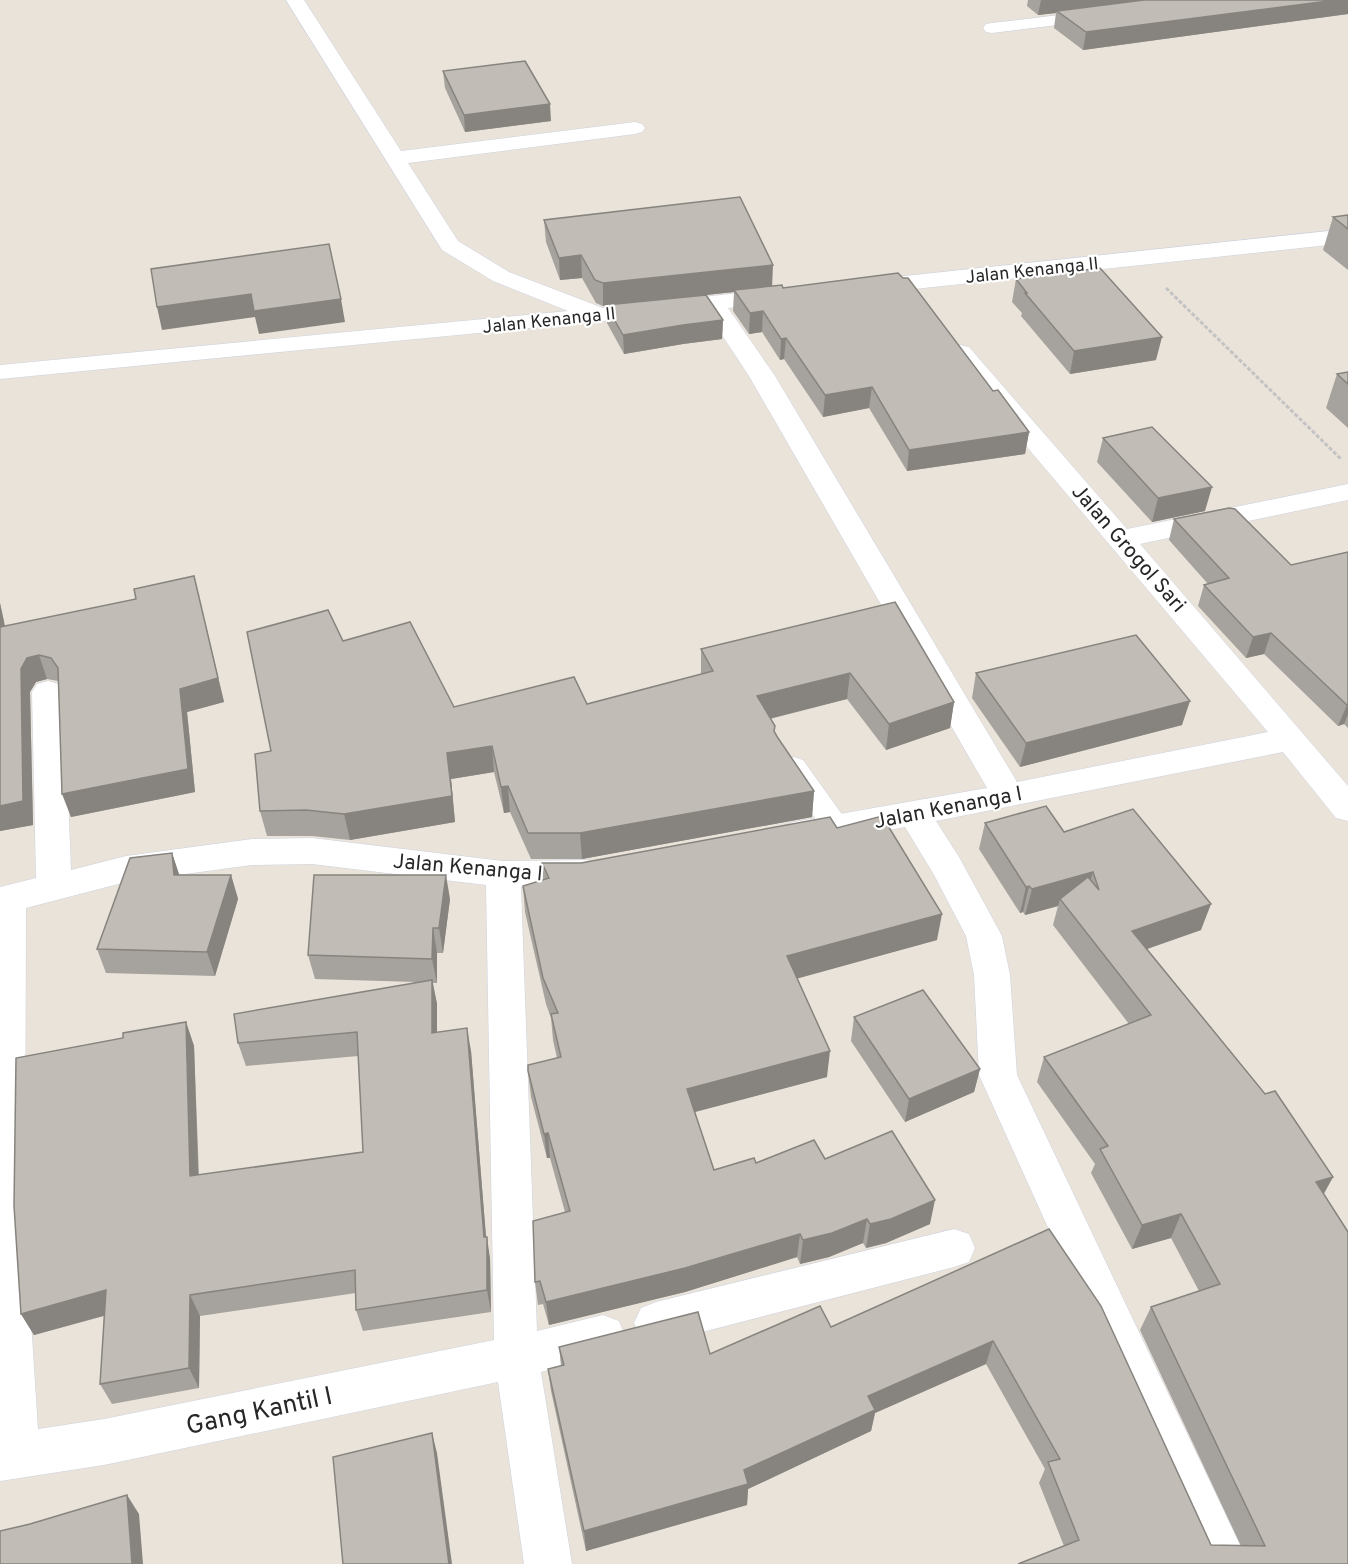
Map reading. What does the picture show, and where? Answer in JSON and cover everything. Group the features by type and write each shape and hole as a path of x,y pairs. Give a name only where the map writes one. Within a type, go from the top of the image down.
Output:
{"street":[{"path":"295,0 450,245 472,262 500,277 602,315"},
{"path":"992,28 1116,13"},
{"path":"396,158 635,128"},
{"name":"Jalan Kenanga II","path":"843,290 920,292 1136,259 1348,236"},
{"name":"Jalan Kenanga II","path":"0,372 602,315 796,294"},
{"path":"712,303 762,376 1008,796"},
{"name":"Jalan Grogol Sari","path":"944,331 1348,809"},
{"path":"1121,538 1348,492"},
{"path":"48,692 54,887"},
{"name":"Jalan Kenanga I","path":"767,840 1008,796 1290,739"},
{"path":"913,813 946,866 984,936 992,975 998,1075 1225,1564"},
{"name":"Jalan Kenanga I","path":"4,900 126,869 252,852 312,851 503,874 582,874 616,868"},
{"path":"503,874 516,1357 548,1564"},
{"path":"4,900 4,1228 8,1456"},
{"name":"Gang Kantil I","path":"8,1456 104,1442 516,1357 954,1248"}],"lane":[{"path":"787,756 836,827"}],"path":[{"path":"1136,259 1348,465"}],"building":[{"path":"1144,0 1336,0 1086,32 1057,11"},
{"path":"525,61 550,104 464,115 443,71"},
{"path":"740,197 773,265 603,283 595,280 581,255 559,258 544,220"},
{"path":"1348,215 1348,229 1333,217"},
{"path":"329,244 341,299 254,311 251,294 157,307 151,269"},
{"path":"1100,268 1162,337 1074,351 1016,279"},
{"path":"898,273 903,278 908,278 993,391 998,390 1029,432 909,450 872,387 825,395 786,338 781,339 763,311 750,313 734,290 782,285 783,288"},
{"path":"706,295 723,320 623,335 606,305"},
{"path":"1348,372 1348,384 1337,374"},
{"path":"1152,427 1212,487 1158,498 1103,438"},
{"path":"1229,508 1235,509 1291,565 1348,552 1348,705 1271,633 1253,637 1204,585 1229,578 1174,519"},
{"path":"194,576 218,678 180,689 188,769 62,794 58,668 51,658 39,655 27,658 21,669 23,801 0,806 0,627 136,599 134,589"},
{"path":"895,602 954,702 889,724 850,673 757,696 775,726 774,731 778,738 814,791 580,833 528,833 508,786 501,787 492,746 447,753 452,796 344,814 306,810 260,811 255,754 271,751 247,632 328,610 343,641 410,622 454,707 574,677 587,704 713,671 701,649"},
{"path":"1136,635 1190,701 1026,743 976,673"},
{"path":"1046,806 1064,832 1133,809 1211,904 1132,931 1265,1094 1275,1091 1333,1177 1316,1182 1348,1232 1348,1564 1018,1564 1079,1540 1048,1462 1060,1459 993,1341 868,1396 875,1410 744,1470 748,1484 584,1531 548,1369 564,1365 559,1347 698,1312 710,1354 820,1306 831,1327 1049,1229 1101,1306 1211,1545 1265,1546 1151,1307 1220,1284 1181,1214 1142,1225 1100,1149 1108,1146 1044,1057 1151,1015 1060,899 1088,877 1099,890 1093,872 1032,889 1029,886 1026,887 985,823"},
{"path":"882,816 942,914 787,956 830,1051 687,1089 714,1170 754,1158 756,1163 814,1140 825,1159 892,1131 935,1200 891,1219 870,1224 867,1219 832,1233 803,1240 800,1234 685,1268 546,1302 540,1281 535,1282 533,1221 570,1211 548,1133 544,1134 528,1071 528,1065 561,1057 551,1014 558,1013 543,978 523,886 549,878 542,863 581,863 830,817 837,828"},
{"path":"172,853 174,875 231,875 207,952 97,949 130,858"},
{"path":"314,875 446,875 439,928 433,928 432,959 308,955"},
{"path":"432,980 432,1033 467,1028 484,1237 487,1237 487,1290 356,1310 355,1270 190,1295 189,1368 100,1384 106,1290 21,1314 14,1206 16,1058 123,1038 123,1033 186,1022 190,1176 363,1152 357,1032 238,1043 234,1014"},
{"path":"923,990 980,1069 909,1099 854,1017"},
{"path":"432,1433 449,1564 343,1564 333,1457"},
{"path":"127,1495 132,1564 0,1564 0,1531"}]}
